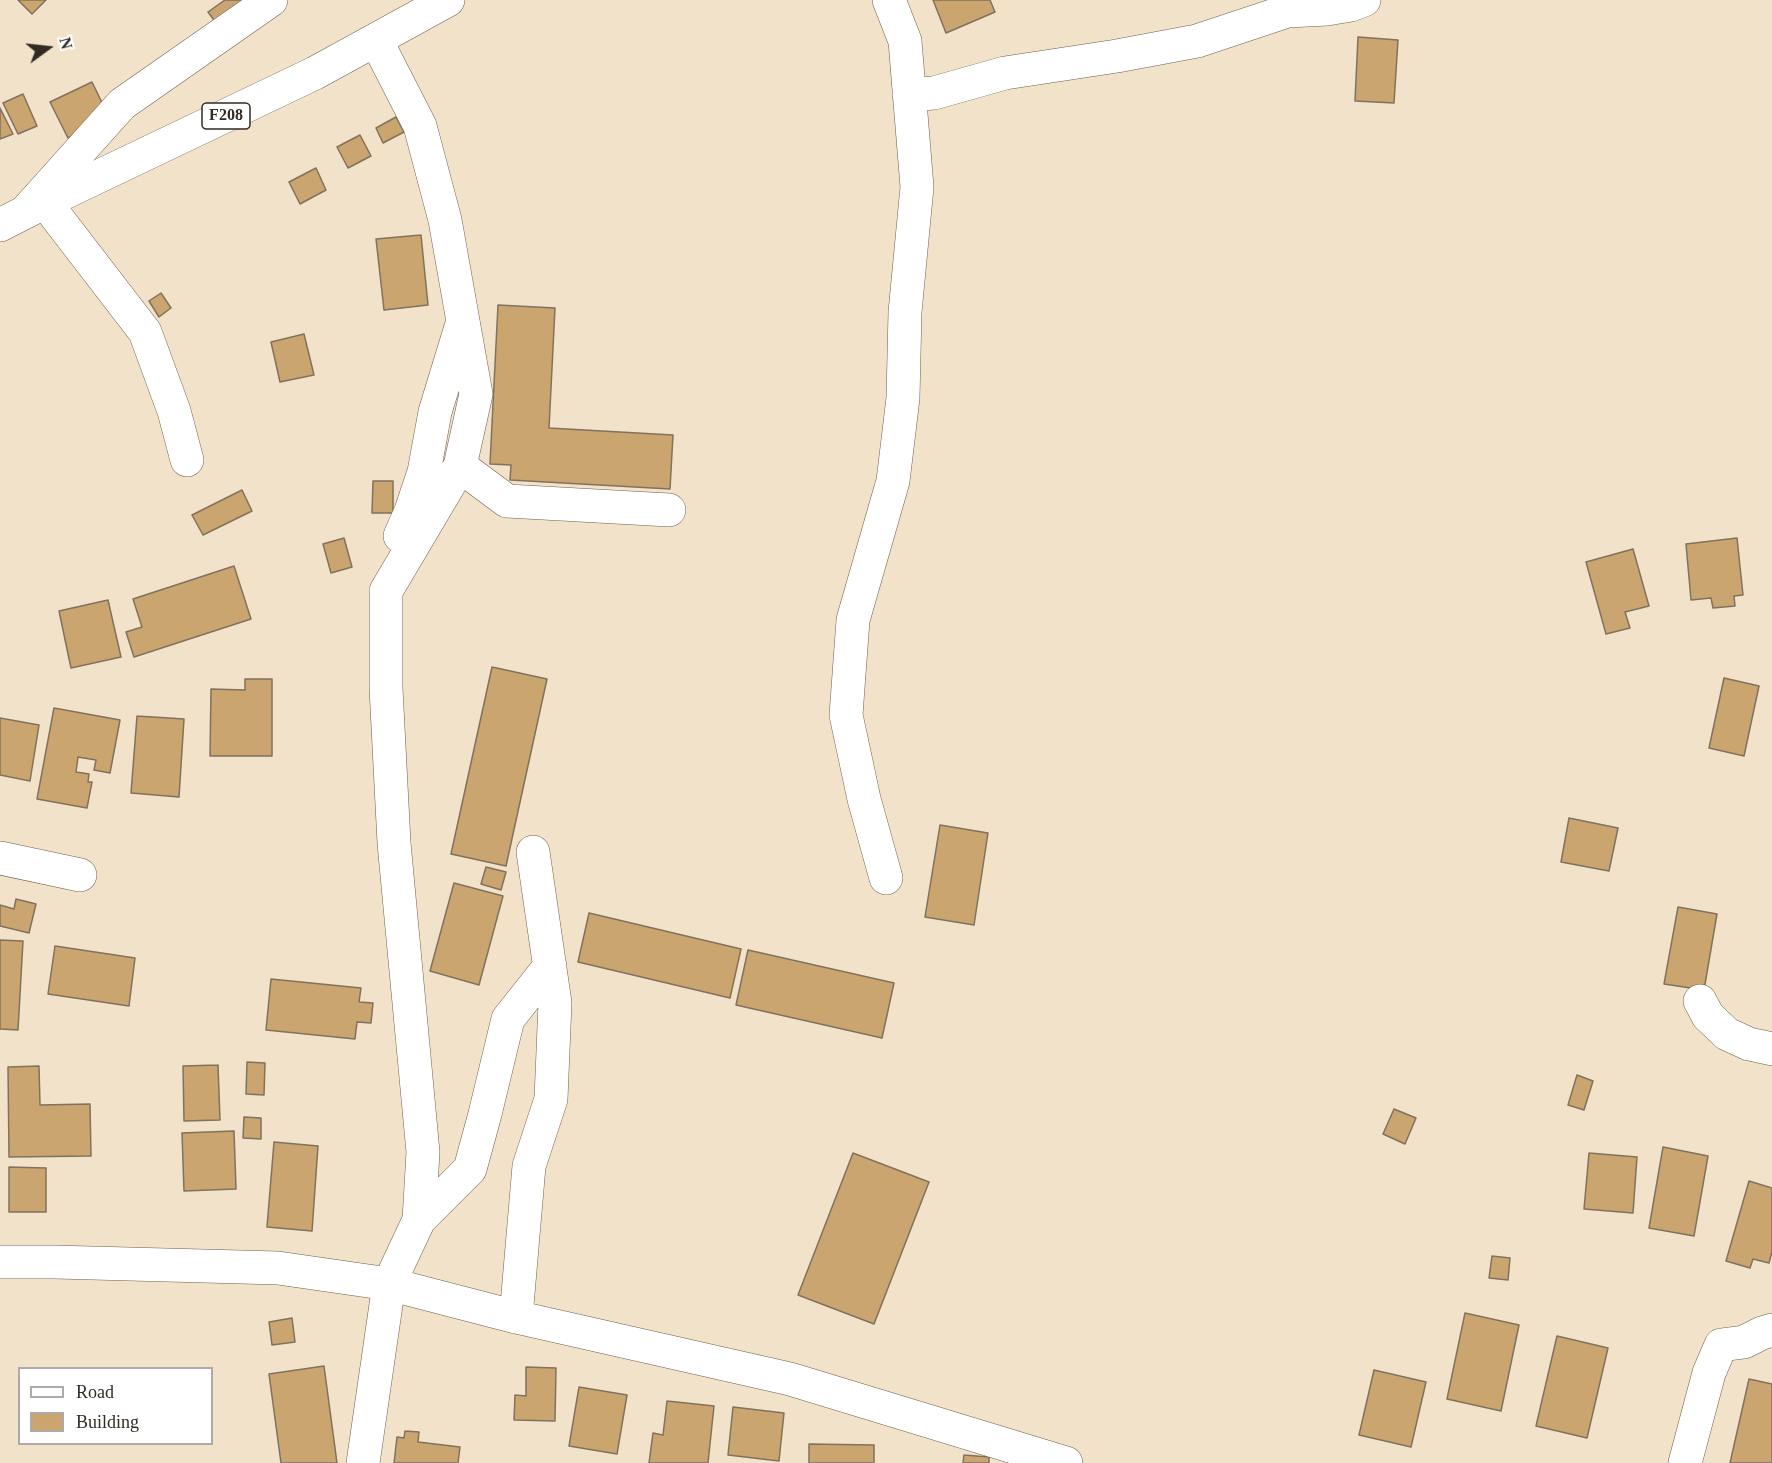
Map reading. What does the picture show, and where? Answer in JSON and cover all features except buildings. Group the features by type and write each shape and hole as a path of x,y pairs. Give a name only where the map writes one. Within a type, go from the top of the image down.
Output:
{"street":[{"path":"187,460 174,411 145,332 24,213 122,104 271,0"},
{"name":"F208","path":"24,213 315,73 376,40 416,8 448,0"},
{"path":"886,878 864,799 846,716 853,620 893,481 903,398 904,312 917,187 905,41 889,0"},
{"path":"909,95 934,93 1005,73 1118,56 1197,41 1287,11 1327,9 1352,5 1364,0"},
{"path":"376,40 420,126 445,220 476,394 460,466 386,591"},
{"path":"420,1220 423,1152 394,843 386,687 386,591 399,540 424,472 435,412 464,319"},
{"path":"460,466 507,501 669,510"},
{"path":"516,1317 529,1166 551,1099 555,1003 532,852"},
{"path":"0,858 80,875"},
{"path":"363,1463 389,1284 420,1220 470,1168 508,1019 550,966"},
{"path":"1700,1001 1708,1016 1727,1034 1749,1044 1772,1049"},
{"path":"0,1262 278,1268 389,1284 516,1317 790,1378 1066,1463"},
{"path":"1685,1463 1709,1373 1721,1345 1744,1342 1769,1333"}]}
